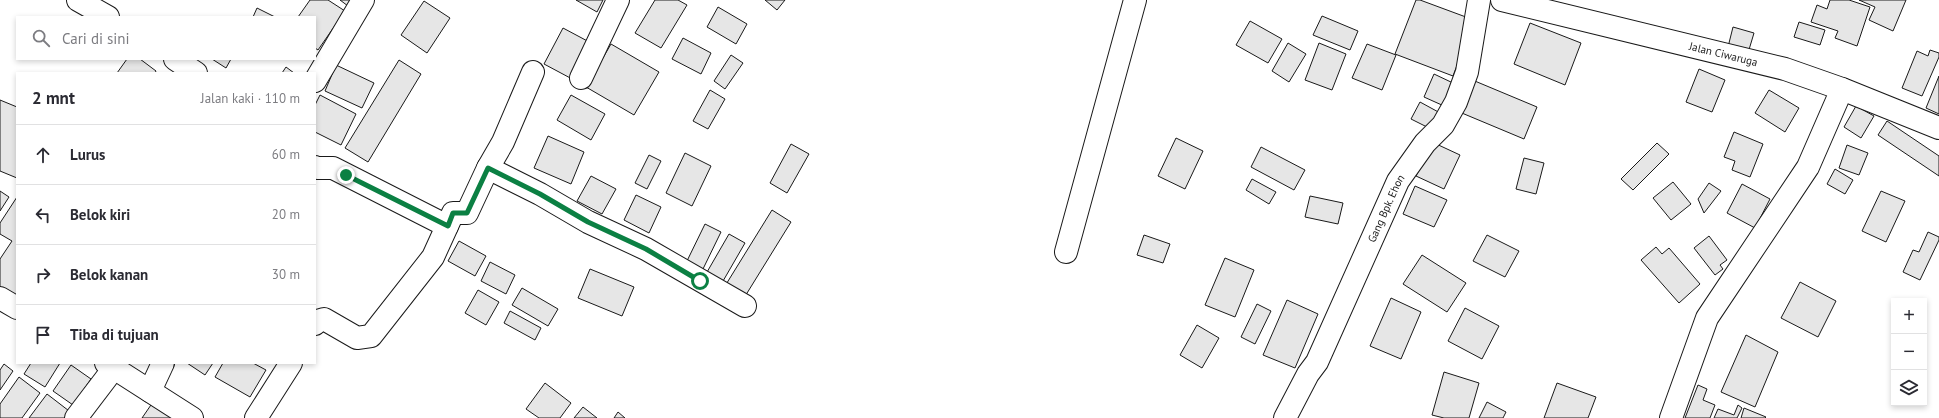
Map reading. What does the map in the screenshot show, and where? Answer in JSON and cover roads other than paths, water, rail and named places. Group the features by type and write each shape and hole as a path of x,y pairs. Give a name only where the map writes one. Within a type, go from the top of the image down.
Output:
{"street":[{"path":"78,0 106,16"},
{"path":"316,79 363,0"},
{"path":"581,78 618,0"},
{"path":"1066,252 1134,0"},
{"name":"Gang Bpk. Ehon","path":"1285,418 1316,362 1398,181 1424,143 1443,125 1456,102 1467,72 1479,0"},
{"name":"Jalan Ciwaruga","path":"1502,0 1785,69 1842,89 1939,128"},
{"path":"176,60 194,72"},
{"path":"316,322 324,319 357,338 371,336 433,257 453,213 467,213 488,168 503,142 533,72"},
{"path":"1671,418 1707,318 1808,167 1842,89"},
{"path":"316,168 333,168 448,226"},
{"path":"488,168 540,194 588,222 646,249 745,306"},
{"path":"0,298 16,307"},
{"path":"150,391 163,364"},
{"path":"256,418 290,364"},
{"path":"76,418 110,365 192,418"}]}
